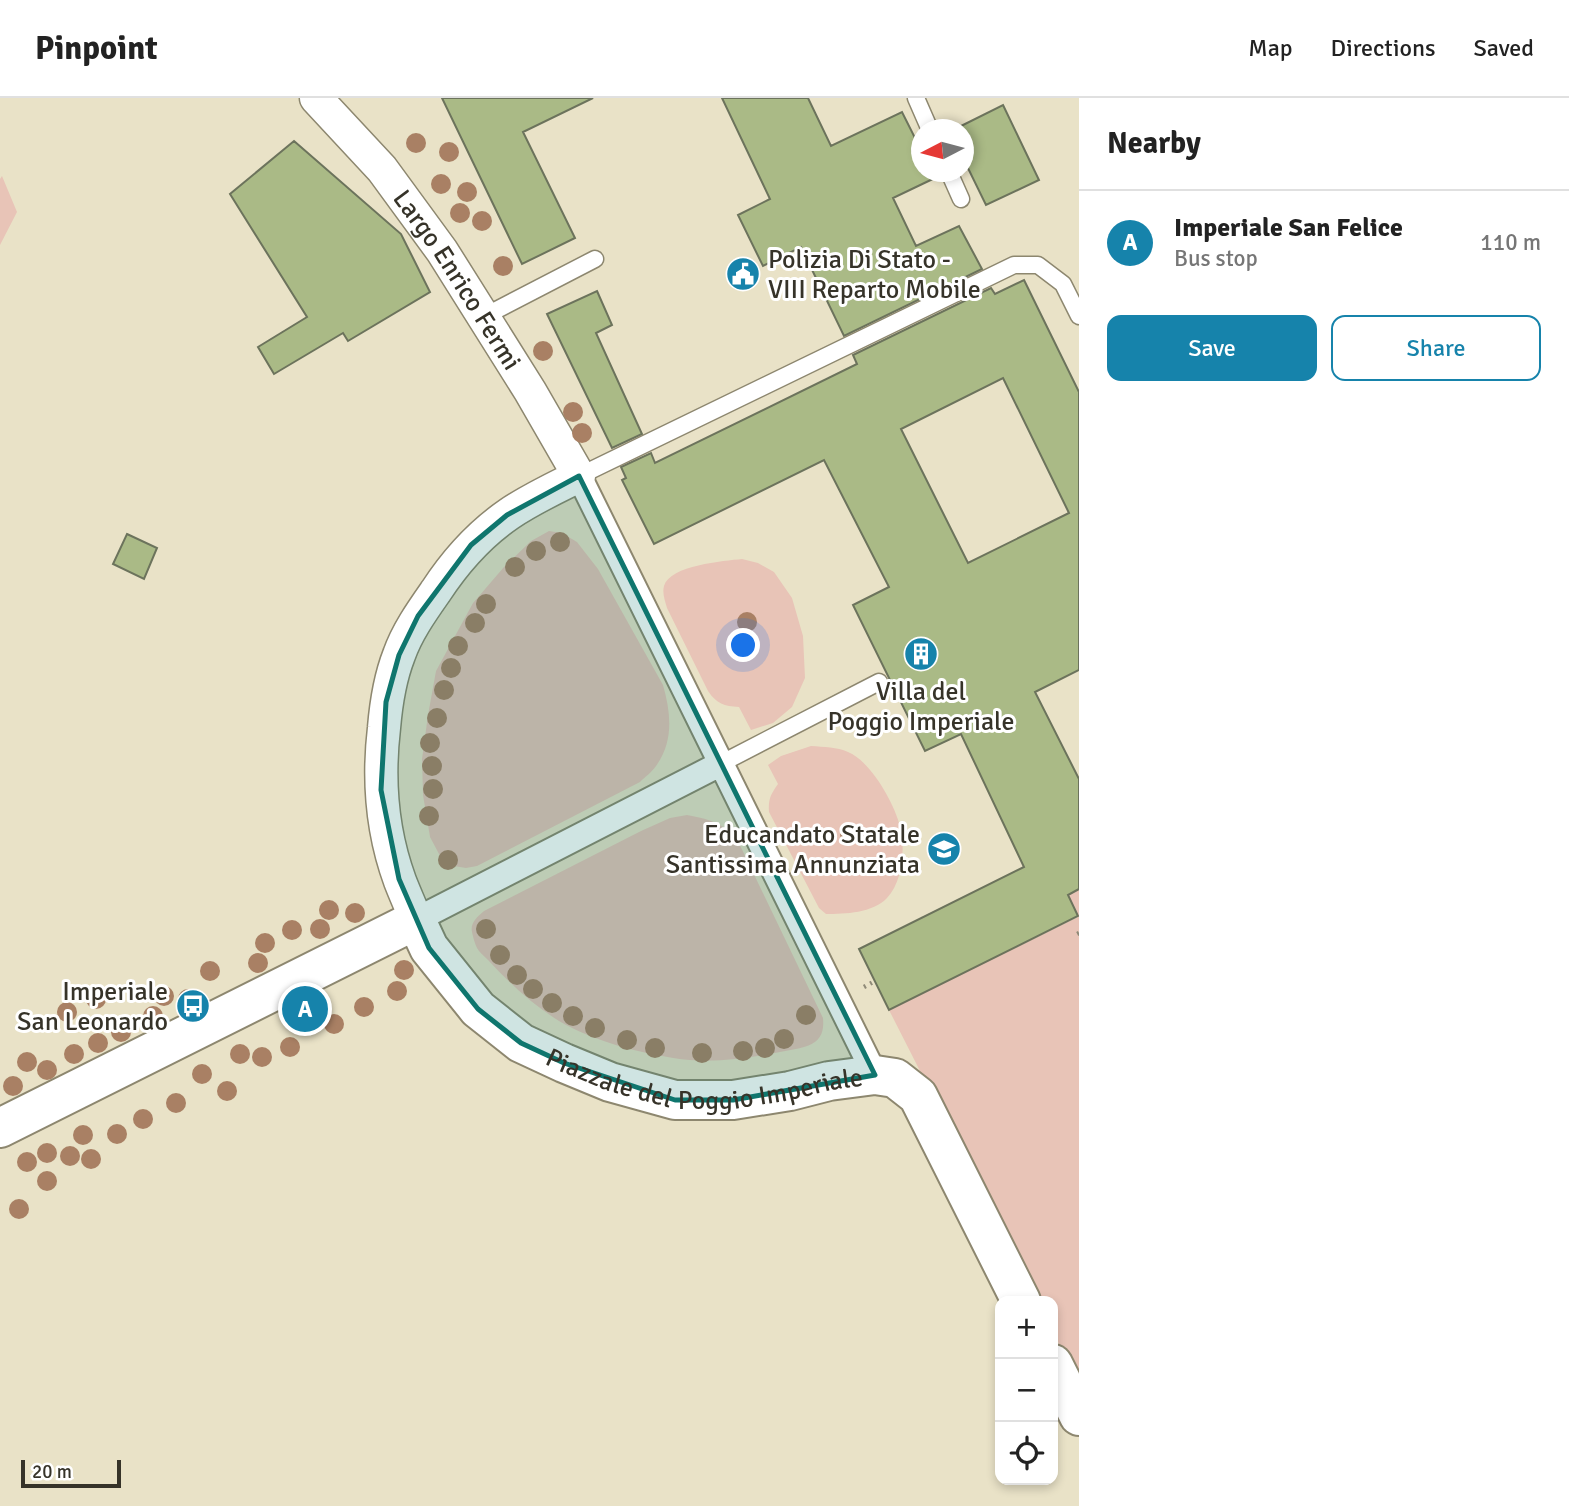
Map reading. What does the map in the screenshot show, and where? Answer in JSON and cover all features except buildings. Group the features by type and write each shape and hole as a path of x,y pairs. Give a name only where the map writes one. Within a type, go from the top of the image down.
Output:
{"street":[{"name":"Largo Enrico Fermi","path":"316,98 382,169 442,251 530,391 579,476"},
{"name":"Piazzale del Poggio Imperiale","path":"579,476 722,763 875,1075 733,1100 674,1100 610,1082 521,1043 478,1009 429,948 399,879 388,836 381,790 386,702 398,655 418,616 471,545 507,515 579,476"},
{"path":"0,1128 722,763"},
{"path":"875,1075 895,1078 918,1096 1018,1296"},
{"path":"1058,1374 1079,1416"}],"lane":[{"path":"916,98 925,119"},
{"path":"953,182 961,199"},
{"path":"483,317 595,259"},
{"path":"579,476 1014,265 1038,265 1063,284 1079,316"},
{"path":"722,763 879,682"}],"highlighted area":[{"path":"579,476 875,1075 733,1100 675,1100 564,1063 521,1043 478,1009 429,948 399,879 381,790 386,702 399,655 418,616 471,545 507,515"}],"shaded area":[{"path":"2,176 17,212 0,245 0,179"},
{"path":"549,531 562,533 577,542 598,569 663,685 669,716 666,747 656,766 640,782 477,866 466,868 448,865 430,837 423,795 422,759 436,671 473,603 531,541"},
{"path":"742,559 758,563 774,572 792,598 803,636 805,678 792,707 773,723 751,730 739,707 721,703 708,691 667,608 663,591 668,579 676,573 711,563"},
{"path":"811,746 839,749 857,757 882,786 899,821 902,857 896,884 887,898 867,910 826,914 819,908 769,812 770,797 778,784 768,765 781,756"},
{"path":"687,815 713,822 736,837 823,1018 823,1028 817,1041 797,1049 713,1061 673,1058 618,1046 566,1025 534,1004 477,948 472,926 484,911 641,831 670,818"},
{"path":"1079,889 1079,1383 1058,1342 1058,1296 1034,1296 889,1010 1078,917 1068,895"}],"place":[{"name":"Polizia Di Stato - VIII Reparto Mobile","path":"743,274"},
{"name":"Villa del Poggio Imperiale","path":"921,654"},
{"name":"Educandato Statale Santissima Annunziata","path":"944,849"},
{"name":"Imperiale San Leonardo","path":"193,1006"},
{"name":"Imperiale San Felice","path":"305,1009"}]}
